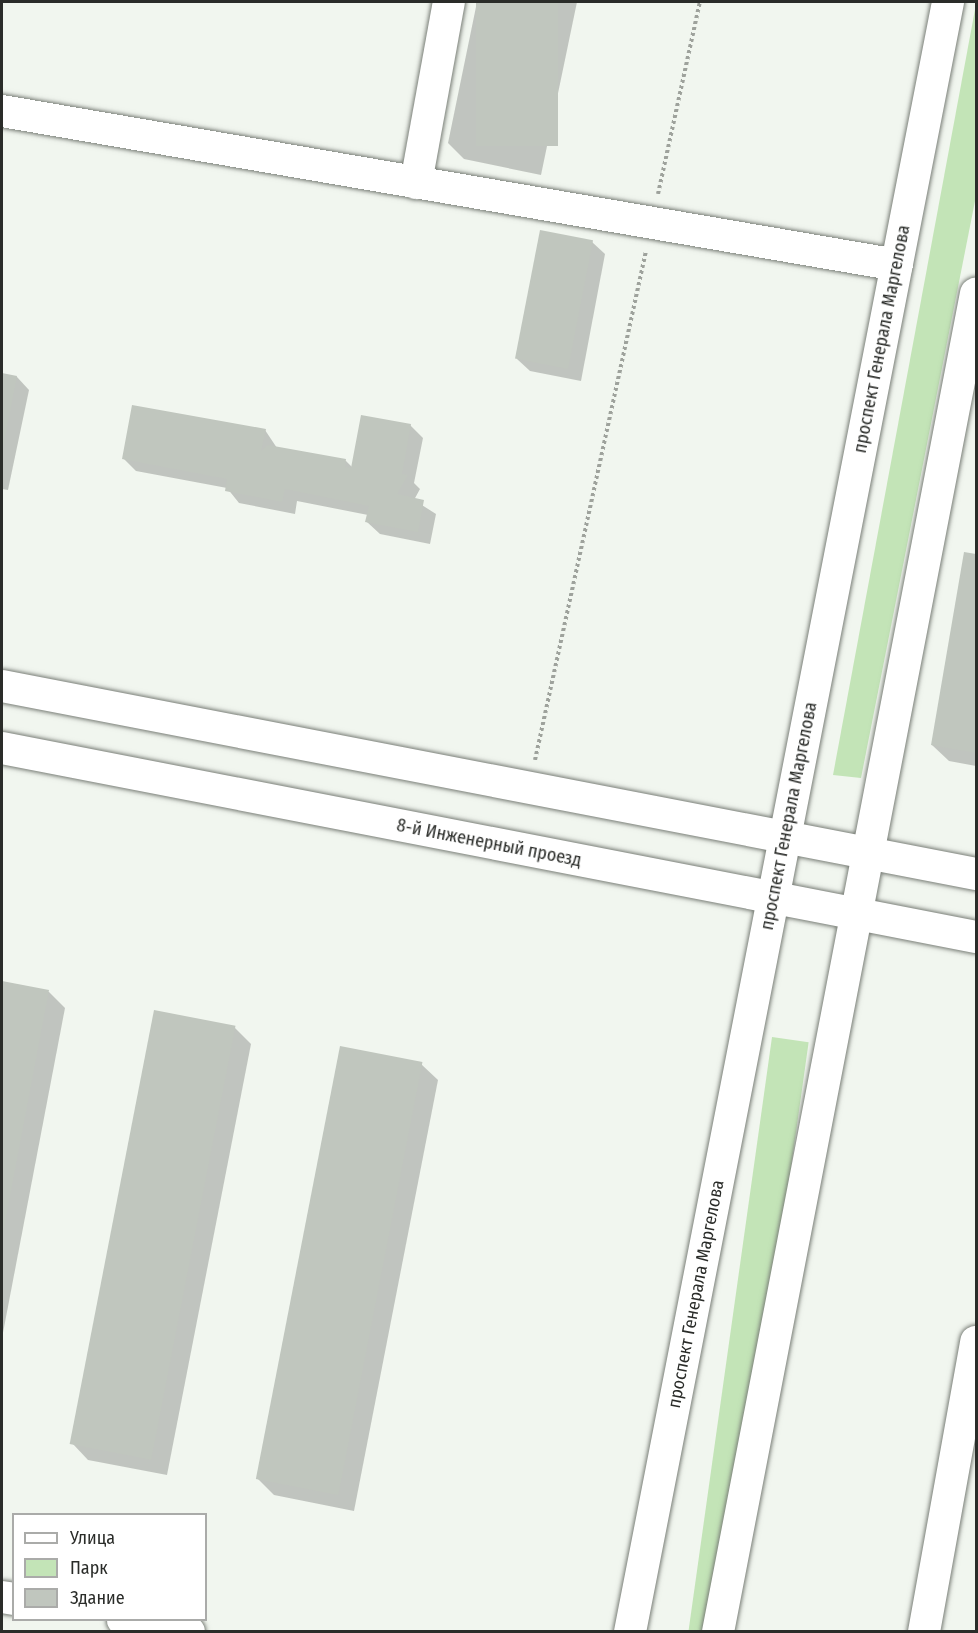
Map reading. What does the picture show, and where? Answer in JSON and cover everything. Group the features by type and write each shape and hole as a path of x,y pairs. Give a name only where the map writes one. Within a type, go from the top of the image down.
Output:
{"street":[{"path":"416,183 449,2"},
{"name":"проспект Генерала Маргелова","path":"630,1632 948,2"},
{"path":"2,111 897,265"},
{"path":"718,1632 976,294"},
{"path":"2,686 976,874"},
{"name":"8-й Инженерный проезд","path":"2,748 976,937"},
{"path":"924,1632 976,1342"},
{"path":"128,1621 189,1632"}],"path":[{"path":"529,788 700,2"}],"green space":[{"path":"976,4 976,196 861,778 833,775"},
{"path":"772,1037 809,1042 726,1632 688,1632"}],"building":[{"path":"476,2 558,2 558,146 476,146"},
{"path":"540,230 593,240 568,369 515,359"},
{"path":"2,373 17,376 3,447 2,447"},
{"path":"132,405 266,429 261,451 268,445 346,459 345,467 351,468 361,415 411,424 402,474 408,475 397,494 424,500 418,532 365,522 369,506 285,489 282,502 225,491 227,479 122,459"},
{"path":"964,552 976,554 976,753 931,745"},
{"path":"2,981 49,990 3,1233 2,1233"},
{"path":"154,1010 235,1026 151,1460 70,1444"},
{"path":"340,1046 422,1062 338,1495 256,1479"}]}
